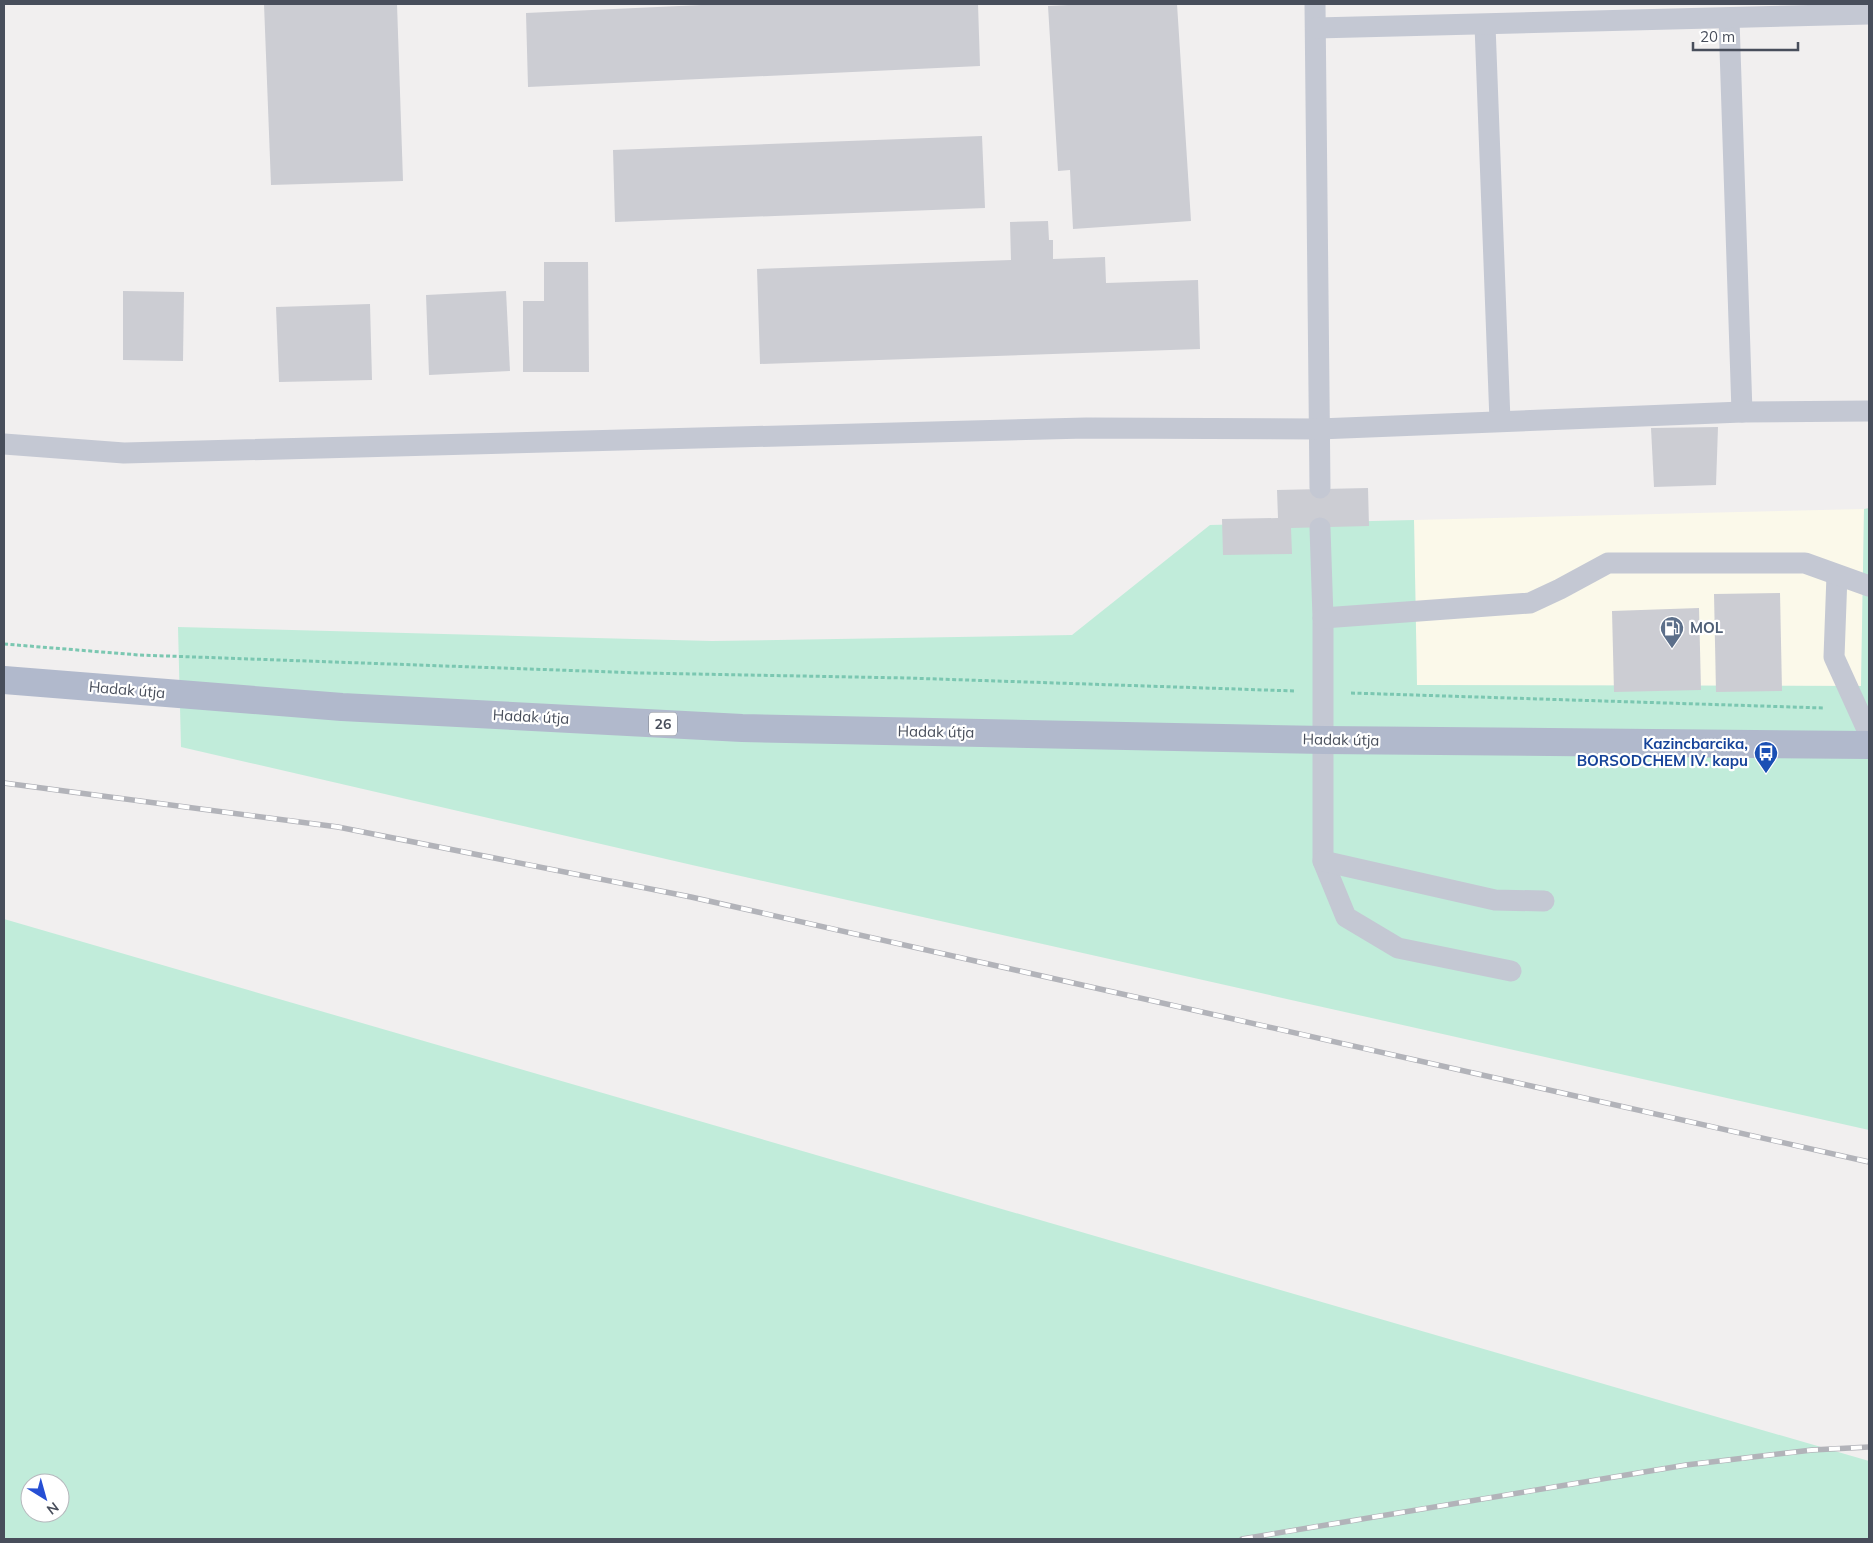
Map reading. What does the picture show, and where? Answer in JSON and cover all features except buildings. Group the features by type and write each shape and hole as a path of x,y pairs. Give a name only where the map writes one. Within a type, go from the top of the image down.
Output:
{"main road":[{"name":"Hadak útja","path":"4,680 342,707 742,728 1324,740 1869,745"}],"lane":[{"path":"1315,4 1320,488"},
{"path":"1316,28 1869,14"},
{"path":"1729,19 1742,412"},
{"path":"1485,25 1500,421"},
{"path":"4,444 124,454 1086,428 1319,429 1742,412 1869,411"},
{"path":"1320,528 1323,618 1323,861 1346,917 1398,948 1511,971"},
{"path":"1323,618 1530,603 1560,590 1608,563 1805,563 1869,586"},
{"path":"1837,575 1834,657 1869,734"},
{"path":"1323,861 1495,900 1544,901"}],"path":[{"path":"4,644 139,655 632,673 907,678 1858,709"}],"shaded area":[{"path":"1864,509 1861,686 1417,685 1414,520"}],"green space":[{"path":"1869,508 1869,1130 692,865 181,747 178,627 712,641 1072,635 1210,525 1414,520 1417,685 1861,686 1864,509"},
{"path":"4,919 1869,1461 1869,1539 4,1539"}],"railway":[{"path":"4,783 338,827 691,897 1869,1162"},
{"path":"1242,1539 1686,1465 1812,1450 1869,1447"}],"place":[{"name":"MOL","path":"1672,649"},
{"name":"Kazincbarcika, BORSODCHEM IV. kapu","path":"1766,774"}]}
